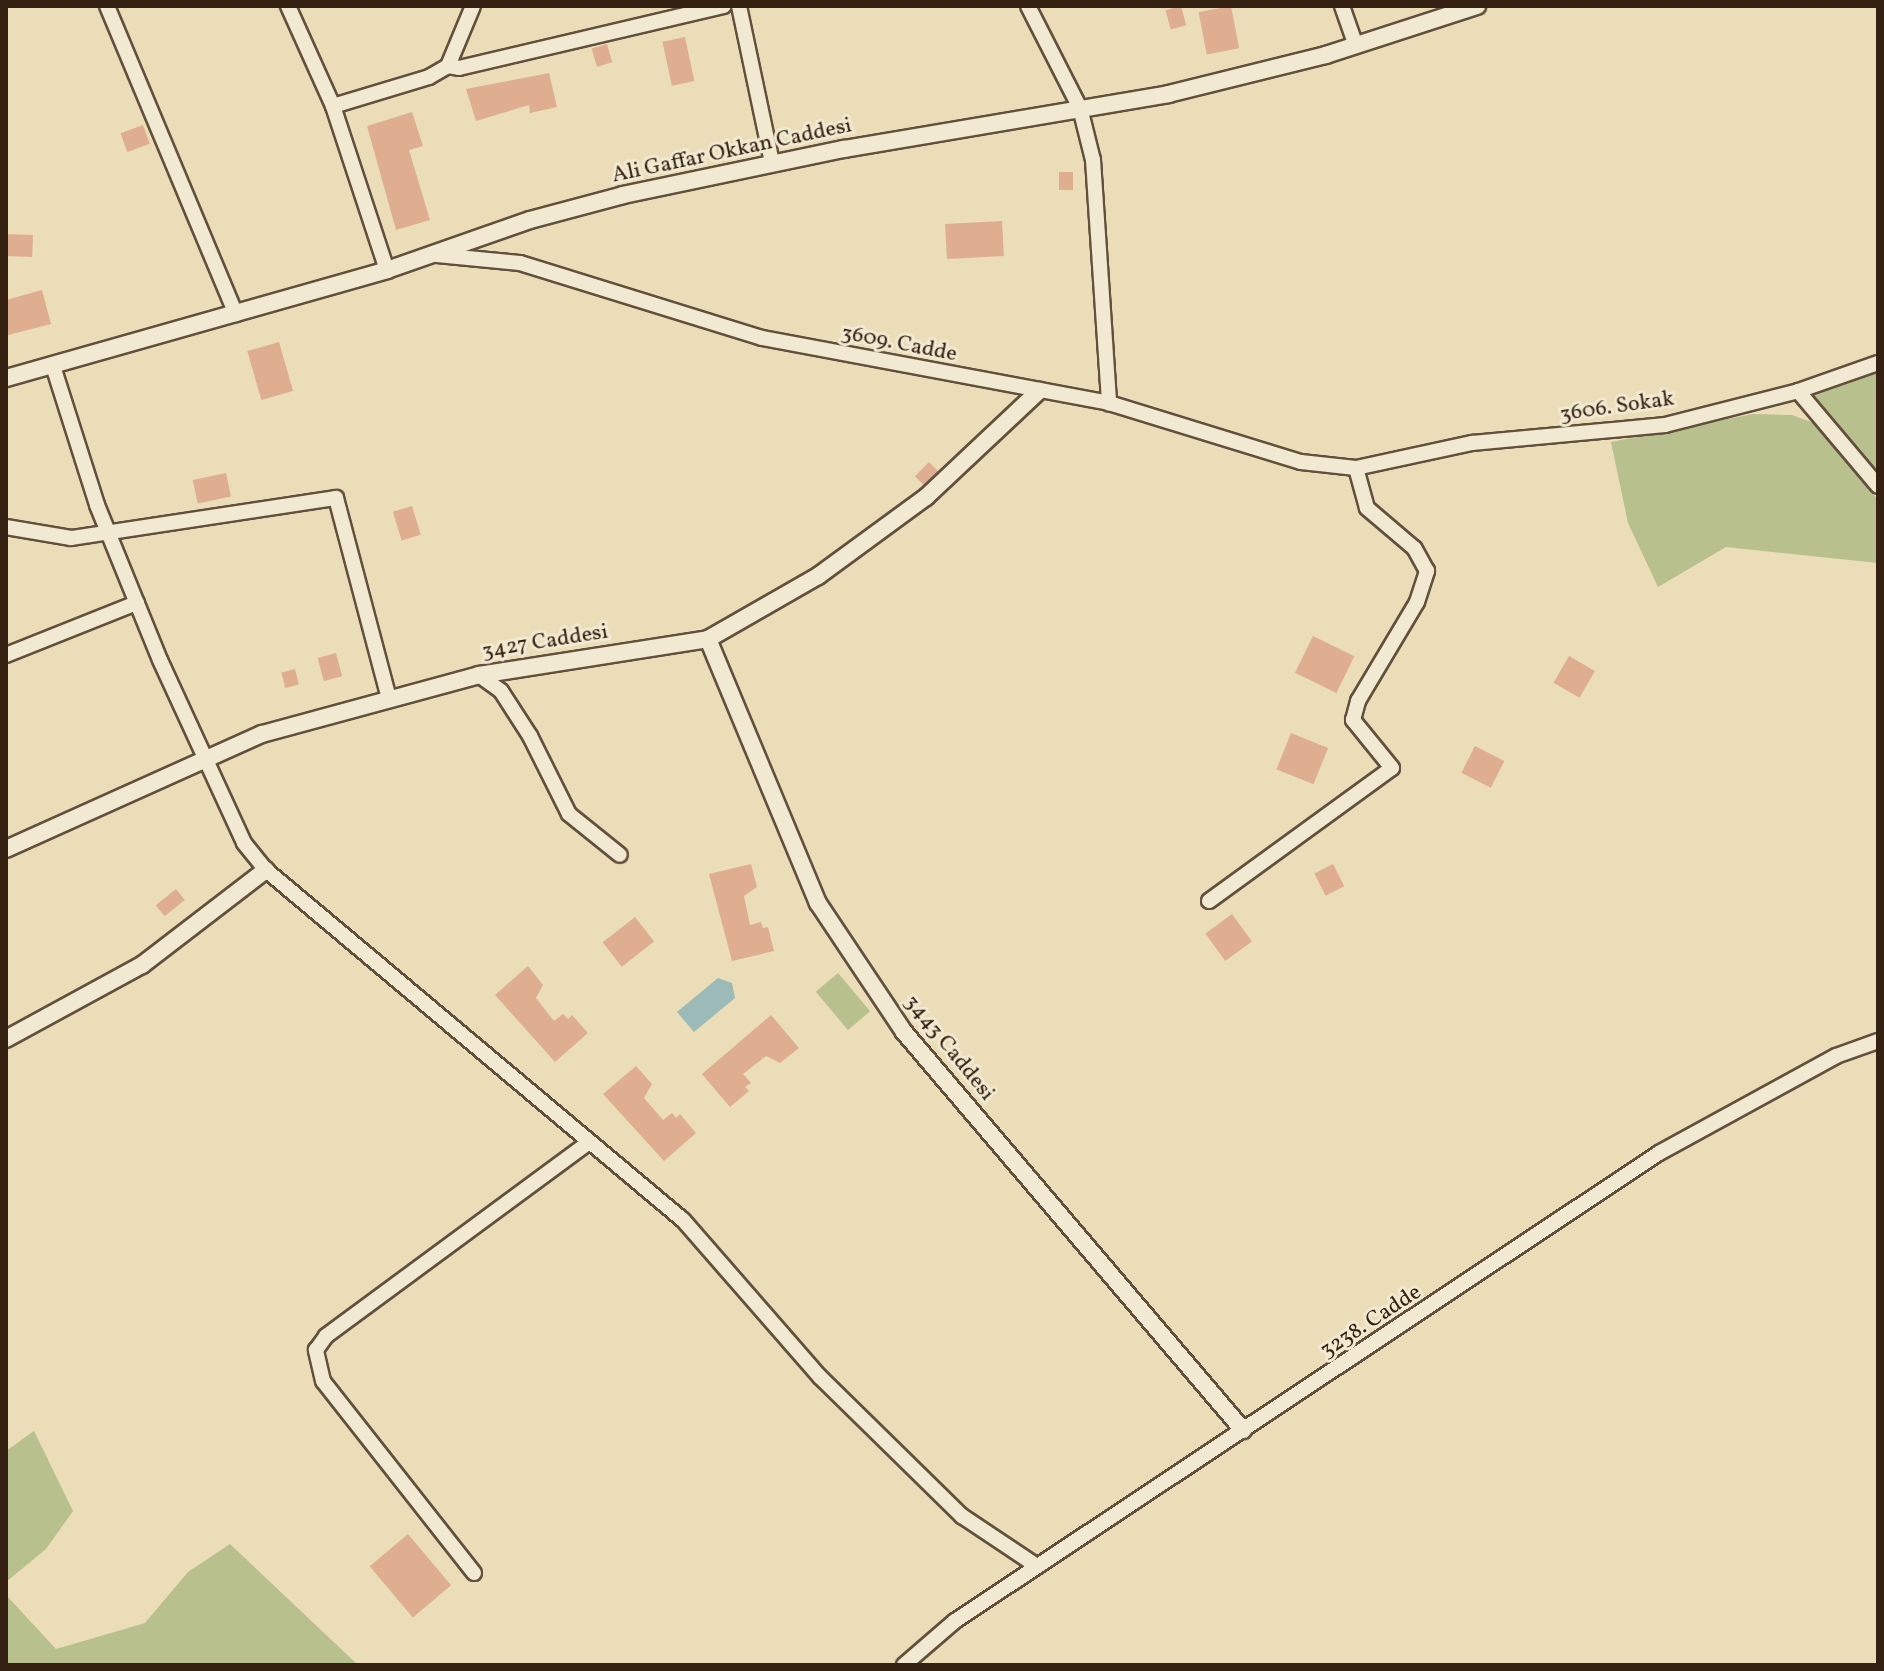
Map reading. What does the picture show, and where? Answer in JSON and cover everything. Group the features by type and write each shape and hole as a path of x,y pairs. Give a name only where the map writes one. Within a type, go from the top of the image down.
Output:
{"street":[{"path":"107,6 236,314"},
{"path":"288,6 333,106 387,270"},
{"path":"333,106 429,77 448,66 473,6"},
{"path":"448,66 459,68 724,6"},
{"path":"739,6 772,163"},
{"path":"1028,6 1080,108 1093,160 1102,239 1109,403"},
{"path":"1342,6 1356,46"},
{"name":"Ali Gaffar Okkan Caddesi","path":"6,378 437,255 530,220 772,163 1168,94 1356,46 1477,6"},
{"name":"3609. Cadde","path":"437,255 520,263 762,338 1109,403 1301,462 1356,468"},
{"name":"3606. Sokak","path":"1356,468 1472,443 1665,425 1798,391 1878,363"},
{"path":"53,366 108,532 137,603 244,843 266,870 683,1220 820,1377 962,1516 1037,1566"},
{"name":"3427 Caddesi","path":"6,849 262,734 479,675 708,639 818,576 926,497 1039,391"},
{"path":"1798,391 1878,486"},
{"path":"1209,901 1392,768 1353,720 1358,701 1417,602 1427,571 1414,548 1367,508 1356,468"},
{"path":"6,527 71,538 336,498 389,699"},
{"path":"6,655 137,603"},
{"name":"3443 Caddesi","path":"708,639 818,903 904,1032 1243,1430"},
{"path":"479,675 501,691 530,736 569,814 620,855"},
{"path":"6,1039 142,965 266,870"},
{"name":"3238. Cadde","path":"904,1665 955,1621 1659,1153 1836,1056 1878,1041"},
{"path":"474,1573 323,1381 316,1350 326,1336 589,1142"}],"green space":[{"path":"1878,373 1878,476 1812,394"},
{"path":"1753,414 1792,415 1819,425 1878,500 1878,563 1726,547 1658,587 1628,523 1611,442"},
{"path":"838,973 870,1011 848,1030 816,992"},
{"path":"34,1431 73,1511 46,1549 6,1582 6,1451"},
{"path":"230,1544 358,1665 6,1665 6,1595 56,1649 145,1623 188,1572"}],"water":[{"path":"718,978 732,983 735,998 694,1032 677,1012"}],"building":[{"path":"1181,6 1186,25 1171,29 1166,10"},
{"path":"1231,6 1239,48 1207,55 1199,12"},
{"path":"685,37 694,81 672,86 663,42"},
{"path":"607,44 612,62 597,67 592,48"},
{"path":"549,73 557,107 530,113 529,105 476,121 466,89"},
{"path":"412,112 423,146 409,150 430,220 396,230 367,126"},
{"path":"143,125 150,144 127,152 120,133"},
{"path":"1059,172 1073,172 1073,190 1059,190"},
{"path":"1002,221 1004,256 947,259 945,224"},
{"path":"6,234 33,235 32,257 6,256"},
{"path":"42,290 51,324 8,335 6,300"},
{"path":"279,342 293,391 261,400 247,351"},
{"path":"929,462 938,471 924,485 915,476"},
{"path":"226,473 231,496 198,504 193,480"},
{"path":"412,506 421,535 402,541 393,512"},
{"path":"1313,636 1354,656 1336,693 1295,673"},
{"path":"336,653 342,676 324,681 318,658"},
{"path":"1569,656 1595,671 1579,698 1554,683"},
{"path":"295,669 299,685 285,688 281,672"},
{"path":"1291,733 1328,748 1313,784 1276,769"},
{"path":"1475,746 1504,761 1491,788 1461,773"},
{"path":"751,864 757,887 744,896 750,925 761,922 763,928 768,927 774,951 732,961 709,874"},
{"path":"1333,864 1344,886 1326,896 1314,874"},
{"path":"176,889 185,900 165,916 156,905"},
{"path":"1232,914 1252,942 1225,961 1205,933"},
{"path":"635,917 654,941 622,967 603,942"},
{"path":"528,966 543,985 536,998 554,1021 563,1014 568,1019 572,1015 588,1033 555,1062 495,995"},
{"path":"771,1015 799,1048 780,1063 766,1056 743,1074 751,1083 745,1087 749,1091 730,1107 702,1074"},
{"path":"636,1066 652,1084 644,1098 663,1120 672,1113 676,1118 680,1114 696,1133 664,1161 603,1094"},
{"path":"408,1534 451,1585 413,1617 370,1566"}]}
